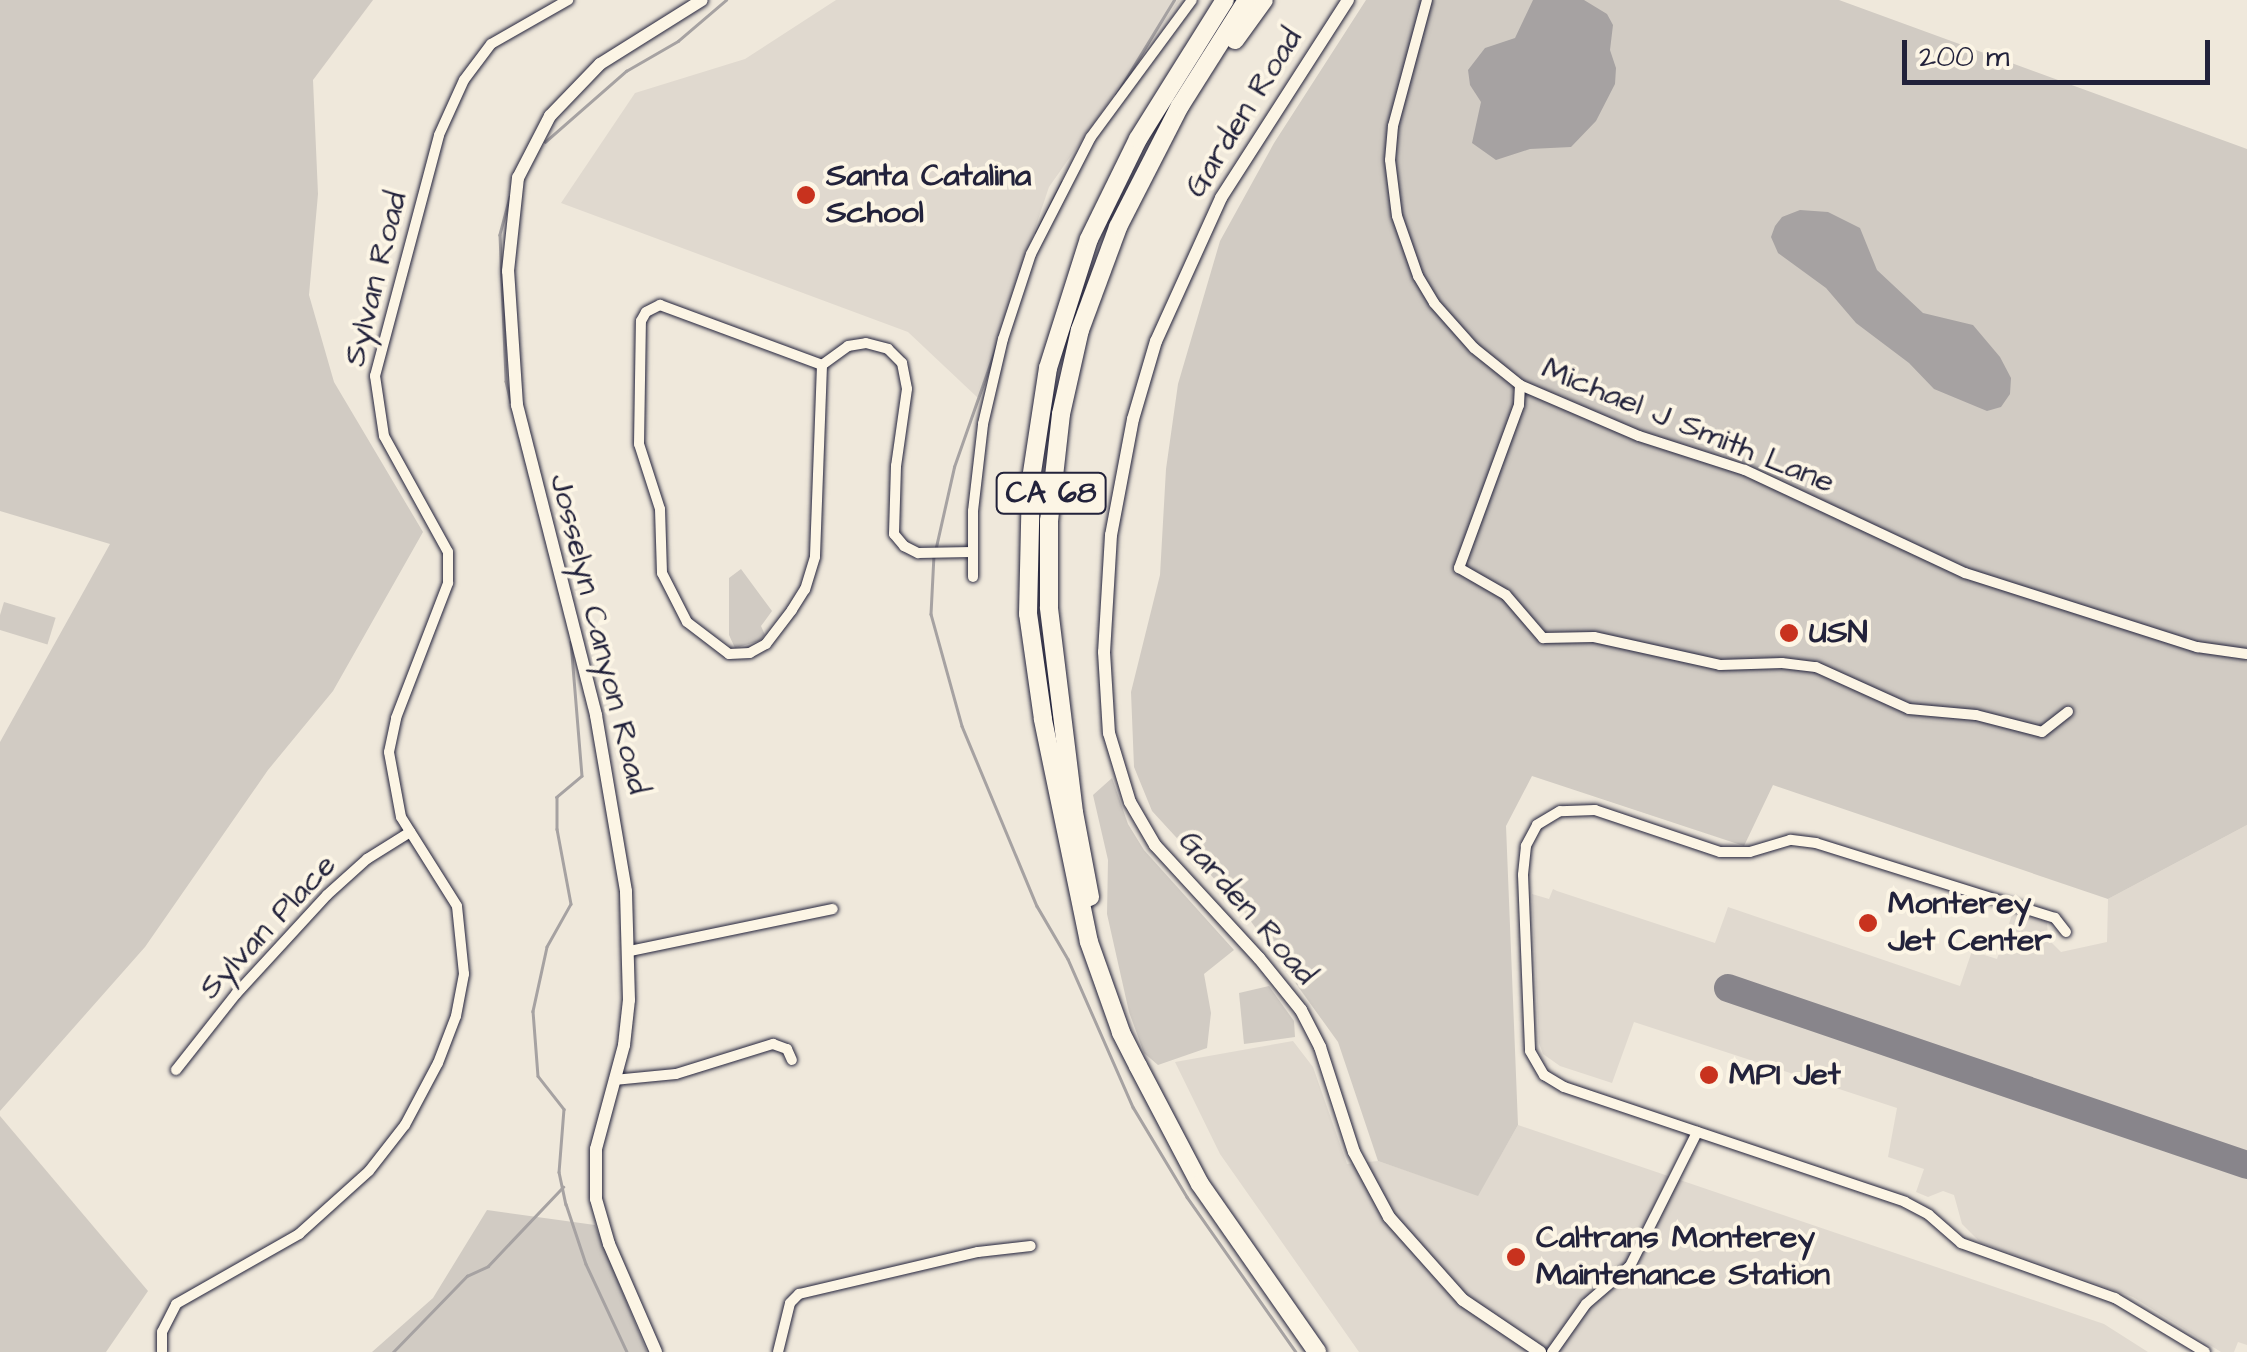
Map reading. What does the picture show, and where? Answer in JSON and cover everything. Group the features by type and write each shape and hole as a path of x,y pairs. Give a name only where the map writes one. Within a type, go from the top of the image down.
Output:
{"highway":[{"name":"CA 68","path":"1225,0 1128,158 1081,260 1046,379 1029,502 1028,614 1051,763 1089,942 1121,1032 1200,1184 1317,1352"},
{"name":"CA 68","path":"1138,1066 1109,982 1081,856 1054,655 1048,542 1057,435 1080,330 1113,238 1159,146 1248,0"},
{"path":"1159,146 1264,0"}],"street":[{"name":"Sylvan Road","path":"162,1352 162,1332 176,1304 288,1242 369,1171 405,1125 444,1052 461,994 462,928 446,884 410,832 394,794 390,736 448,583 449,568 442,536 384,436 375,394 378,358 440,134 464,80 491,44 568,0"},
{"name":"Josselyn Canyon Road","path":"656,1352 609,1244 596,1199 596,1149 624,1045 630,951 622,861 602,738 517,406 508,315 510,228 523,164 550,116 609,58 702,0"},
{"path":"973,577 983,424 1003,338 1031,254 1085,146 1192,0"},
{"name":"Garden Road","path":"1348,0 1221,198 1156,341 1133,420 1110,535 1104,652 1109,733 1130,802 1155,845 1301,1010 1320,1047 1354,1152 1390,1216 1463,1300 1540,1352"},
{"name":"Michael J Smith Lane","path":"1427,0 1392,126 1390,160 1397,216 1418,276 1434,304 1474,348 1520,385 1638,436 1746,470 1965,573 2197,647 2247,654"},
{"path":"660,306 822,365 816,548 809,581 766,644 750,653 729,654 687,622 662,572 660,509 639,444 640,321 646,312 660,306"},
{"path":"822,365 848,346 866,343 888,349 902,362 907,389 896,466 894,534 904,546 918,553 972,552"},
{"path":"1520,385 1518,405 1459,568 1506,595 1543,638 1624,642 1720,665 1782,663 1816,668 1909,709 1976,715 2042,732 2068,712"},
{"path":"2066,932 2056,918 1802,839 1750,852 1720,852 1594,810 1573,808 1548,817 1529,835 1523,876 1527,1018 1534,1061 1564,1087 1905,1202 1929,1215 1961,1243 2115,1298 2205,1352"},
{"name":"Sylvan Place","path":"176,1070 236,994 327,895 368,859 410,832"},
{"path":"630,951 834,908"},
{"path":"614,1080 676,1074 773,1044 787,1049 792,1060"},
{"path":"1552,1352 1586,1304 1630,1266 1697,1132"},
{"path":"778,1352 790,1303 799,1294 978,1252 1031,1246"}],"shaded area":[{"path":"0,0 373,0 313,80 318,194 309,295 334,382 423,532 333,691 268,770 145,947 0,1111 0,742 110,544 0,511"},
{"name":"Santa Catalina School","path":"836,0 1180,0 1049,187 978,398 908,332 561,203 635,93 745,59"},
{"path":"1366,0 1839,0 2247,149 2247,825 2108,899 1773,785 1744,846 1532,776 1506,826 1518,1125 1478,1196 1378,1161 1338,1042 1242,909 1152,811 1134,767 1131,692 1160,575 1166,469 1178,384 1220,241 1274,143"},
{"path":"1533,0 1584,0 1607,14 1613,25 1610,50 1616,68 1615,84 1596,121 1571,147 1530,149 1496,160 1472,143 1481,102 1470,85 1468,70 1485,48 1515,38"},
{"path":"1800,210 1828,212 1860,228 1877,270 1923,313 1973,325 2000,357 2011,378 2010,394 2001,407 1987,411 1934,389 1909,363 1856,323 1826,288 1778,253 1771,237 1775,226 1782,217"},
{"path":"741,569 772,611 761,626 765,635 759,641 735,648 729,635 729,578"},
{"path":"4,602 56,618 47,645 0,630"},
{"path":"1112,778 1128,824 1144,850 1234,950 1204,974 1211,1013 1207,1048 1158,1065 1144,1053 1129,1012 1107,914 1108,860 1093,795"},
{"path":"2247,825 2247,1345 2238,1342 2234,1352 2221,1352 2133,1297 1980,1242 1962,1224 1954,1195 1943,1191 1928,1197 1916,1192 1924,1169 1888,1157 1897,1108 1634,1022 1612,1083 1560,1066 1543,1054 1539,1043 1532,894 1549,899 1553,889 1715,943 1728,907 1960,986 1972,951 1997,959 2014,909 2047,921 2048,939 2061,952 2107,942 2108,899"},
{"path":"1269,986 1294,1021 1295,1037 1244,1044 1239,993"},
{"path":"1293,1041 1313,1067 1347,1164 1378,1161 1478,1195 1518,1125 2104,1324 2148,1352 1359,1352 1220,1154 1175,1062"},
{"path":"0,1116 148,1291 106,1352 0,1352"},
{"path":"487,1210 595,1225 647,1352 372,1352 433,1298"}],"waterway":[{"path":"545,142 626,71 678,41 726,0"},
{"path":"1116,95 1174,0"},
{"path":"1036,233 1062,182"},
{"path":"510,197 500,235 506,381 511,402"},
{"path":"936,547 954,467 997,344"},
{"path":"934,555 931,614 962,726 1037,906 1068,959 1133,1107 1187,1197 1296,1352"},
{"path":"571,642 582,776 557,797 557,829 571,904 547,947 533,1011 538,1076 564,1109 559,1172 566,1204 586,1264 627,1352"},
{"path":"393,1352 467,1276 488,1266 563,1187"}],"taxiway":[{"path":"1728,988 2247,1165"}],"place":[{"name":"Santa Catalina School","path":"806,195"},
{"name":"USN","path":"1789,633"},
{"name":"Monterey Jet Center","path":"1868,923"},
{"name":"MPI Jet","path":"1709,1075"},
{"name":"Caltrans Monterey Maintenance Station","path":"1516,1257"}]}
